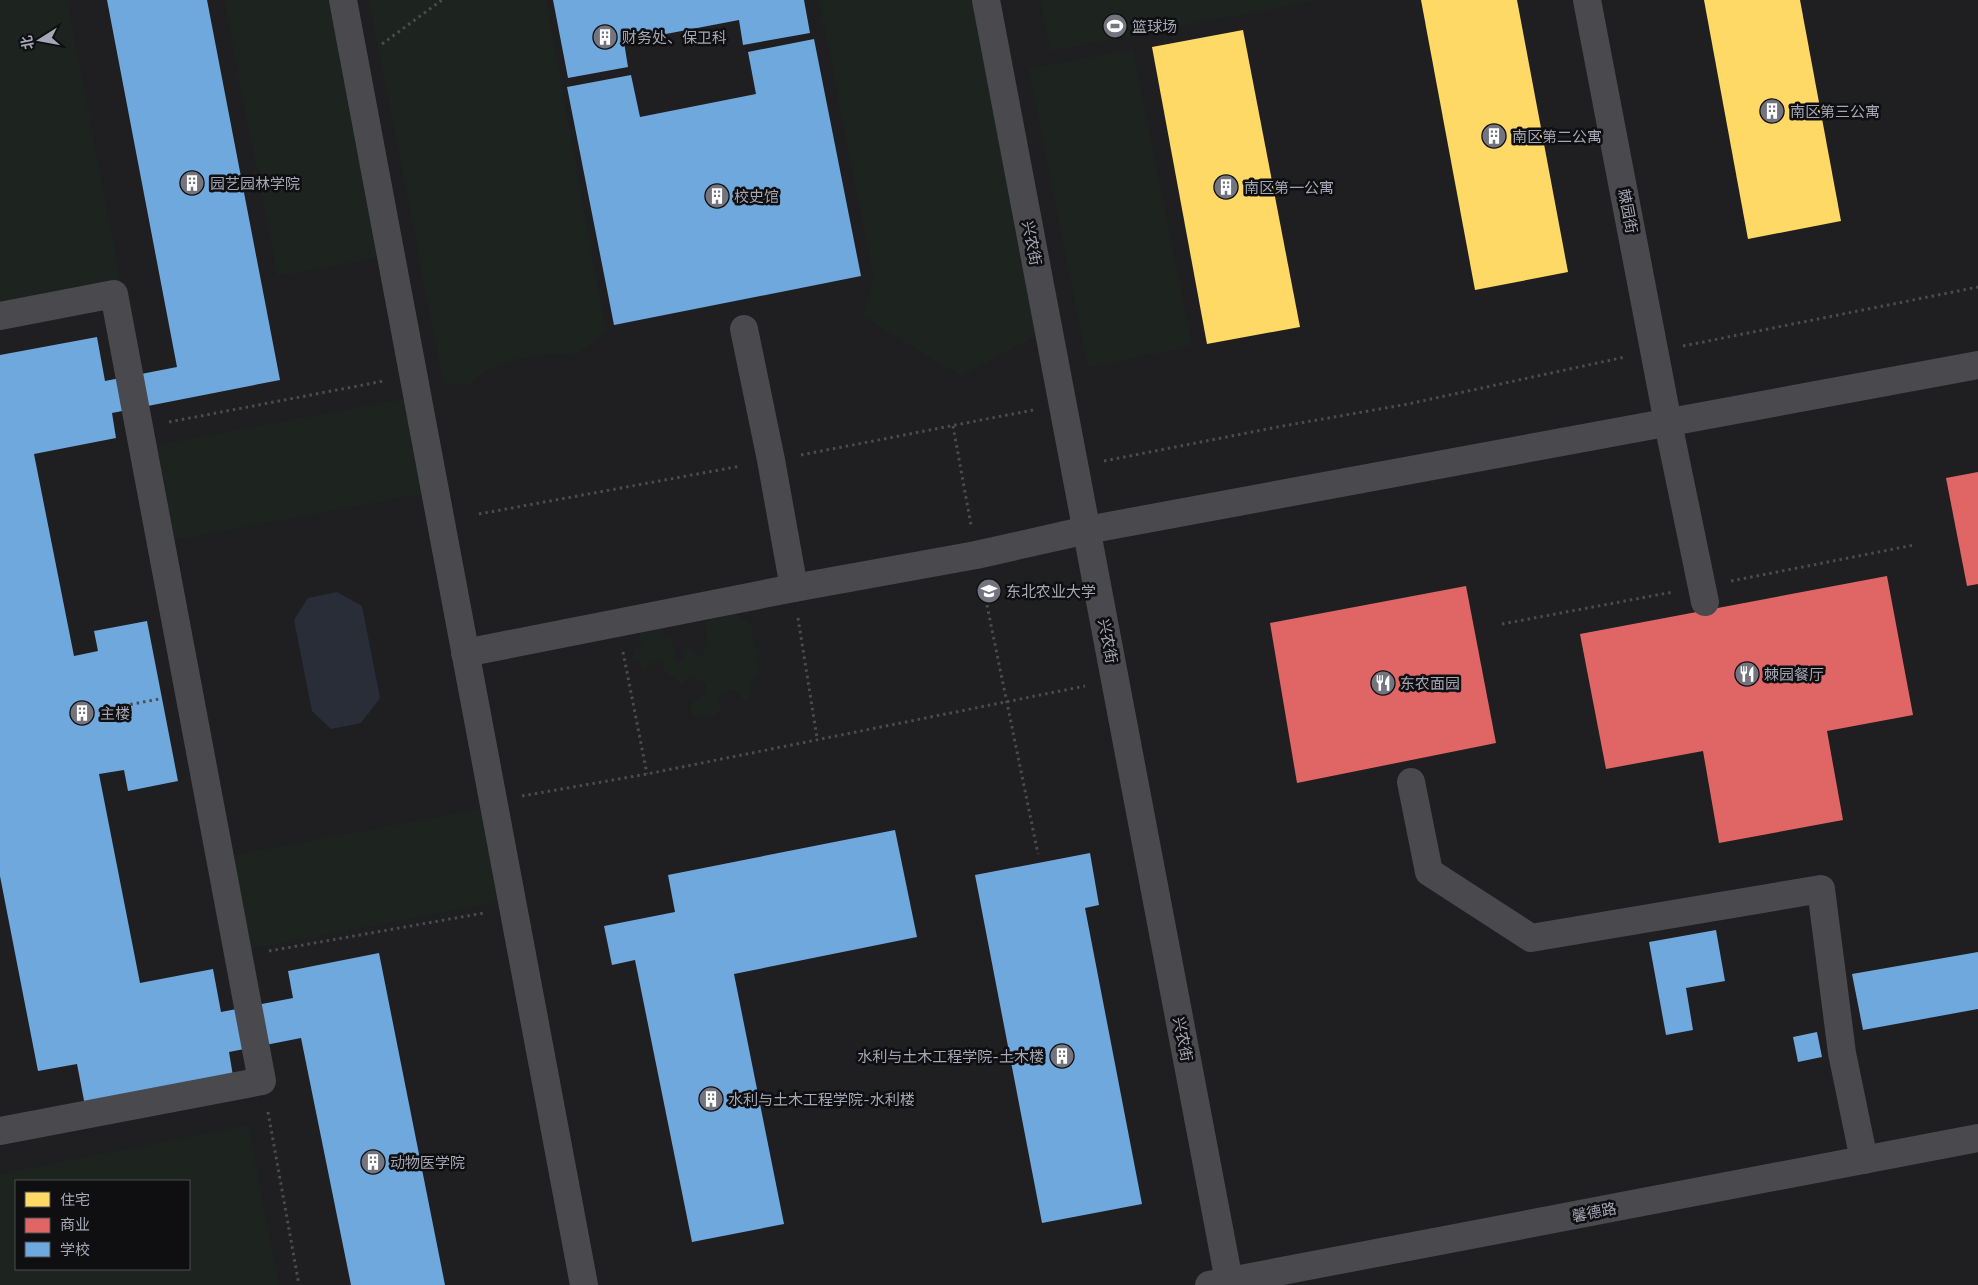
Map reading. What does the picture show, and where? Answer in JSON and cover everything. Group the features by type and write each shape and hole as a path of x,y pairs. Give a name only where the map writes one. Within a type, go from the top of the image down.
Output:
{"street":[{"path":"343,0 584,1285"},
{"name":"兴农街","path":"986,0 1115,680 1219,1283"},
{"name":"棘园街","path":"1588,0 1668,423 1705,602"},
{"path":"0,316 114,294 262,1081 0,1131"},
{"path":"744,329 771,460 794,588"},
{"path":"466,653 794,588 976,555 1087,530 1978,365"},
{"path":"1411,782 1429,872 1531,938 1821,889 1842,1053 1864,1160"},
{"name":"馨德路","path":"1219,1283 1978,1138"}],"path":[{"path":"355,64 442,0"},
{"path":"1074,467 1283,426 1408,404 1655,351 1978,287"},
{"path":"139,427 414,376"},
{"path":"953,426 976,555 1038,854"},
{"path":"794,588 817,738"},
{"path":"617,624 647,774"},
{"path":"494,801 647,774 817,738 1115,680"},
{"path":"92,712 189,694"},
{"path":"239,956 514,907"},
{"path":"262,1081 299,1285"}],"shaded area":[{"name":"东北农业大学","path":"0,0 1978,0 1978,1285 0,1285"},
{"path":"0,0 67,0 120,280 0,303"},
{"path":"224,0 331,0 382,257 278,276"},
{"path":"369,0 546,0 606,332 578,353 516,359 485,371 469,384 444,385"},
{"path":"819,0 986,0 1049,329 961,376 862,316 874,277"},
{"name":"篮球场","path":"1040,0 1318,0 1050,51"},
{"path":"1133,49 1192,346 1088,367 1029,69"},
{"path":"410,398 427,493 174,540 157,445"},
{"path":"337,592 362,606 380,698 361,723 331,729 312,711 294,620 308,598"},
{"path":"733,611 753,626 753,641 761,653 756,660 760,670 750,684 751,695 748,701 744,701 735,689 720,693 718,701 721,709 710,716 694,717 690,706 705,695 707,684 689,676 681,684 677,679 663,671 664,662 660,659 648,663 646,670 639,668 639,661 631,661 636,648 642,642 639,639 640,632 664,628 662,631 663,635 666,639 671,638 676,662 684,659 684,649 690,648 701,658 704,654 703,650 708,647 707,622 715,618 719,619 721,616"},
{"path":"485,808 504,901 248,949 230,856"},
{"path":"248,1125 279,1285 0,1285 0,1174"}],"building: 住宅":[{"name":"南区第二公寓","path":"1421,0 1517,0 1568,272 1475,290"},
{"name":"南区第三公寓","path":"1704,0 1800,0 1841,221 1748,239"},
{"name":"南区第一公寓","path":"1243,30 1300,327 1207,344 1152,47"}],"building: 商业":[{"path":"1978,472 1978,584 1967,586 1946,478"},
{"name":"棘园餐厅","path":"1887,576 1913,715 1827,731 1843,820 1719,843 1703,751 1606,769 1580,634"},
{"name":"东农面园","path":"1466,586 1496,743 1297,783 1270,623"}],"building: 学校":[{"path":"107,0 207,0 280,380 112,413 116,438 34,454 74,656 98,651 94,631 147,621 178,781 128,791 124,770 99,774 140,983 213,969 221,1012 293,998 288,971 379,953 445,1285 351,1285 301,1038 229,1052 234,1082 86,1111 77,1064 38,1071 0,876 0,355 97,337 105,381 177,367"},
{"name":"财务处、保卫科","path":"553,0 804,0 810,33 743,45 739,20 624,42 628,67 568,78"},
{"name":"校史馆","path":"814,39 861,276 614,325 567,87 631,75 640,117 756,94 748,52"},
{"name":"水利与土木工程学院-水利楼","path":"895,830 917,937 734,974 784,1224 692,1242 635,960 612,965 604,926 675,912 668,875"},
{"name":"水利与土木工程学院-土木楼","path":"1090,853 1099,905 1085,908 1142,1204 1042,1223 975,875"},
{"path":"1716,930 1725,981 1686,988 1693,1030 1666,1035 1649,942"},
{"path":"1978,952 1978,1009 1863,1030 1852,974"},
{"path":"1817,1032 1822,1057 1798,1062 1793,1037"}],"place":[{"name":"篮球场","path":"1115,26"},
{"name":"财务处、保卫科","path":"605,37"},
{"name":"南区第三公寓","path":"1772,111"},
{"name":"南区第二公寓","path":"1494,136"},
{"name":"园艺园林学院","path":"192,183"},
{"name":"南区第一公寓","path":"1226,187"},
{"name":"校史馆","path":"717,196"},
{"name":"东北农业大学","path":"989,591"},
{"name":"棘园餐厅","path":"1747,674"},
{"name":"东农面园","path":"1383,683"},
{"name":"主楼","path":"82,713"},
{"name":"水利与土木工程学院-土木楼","path":"1062,1056"},
{"name":"水利与土木工程学院-水利楼","path":"711,1099"},
{"name":"动物医学院","path":"373,1162"}]}
